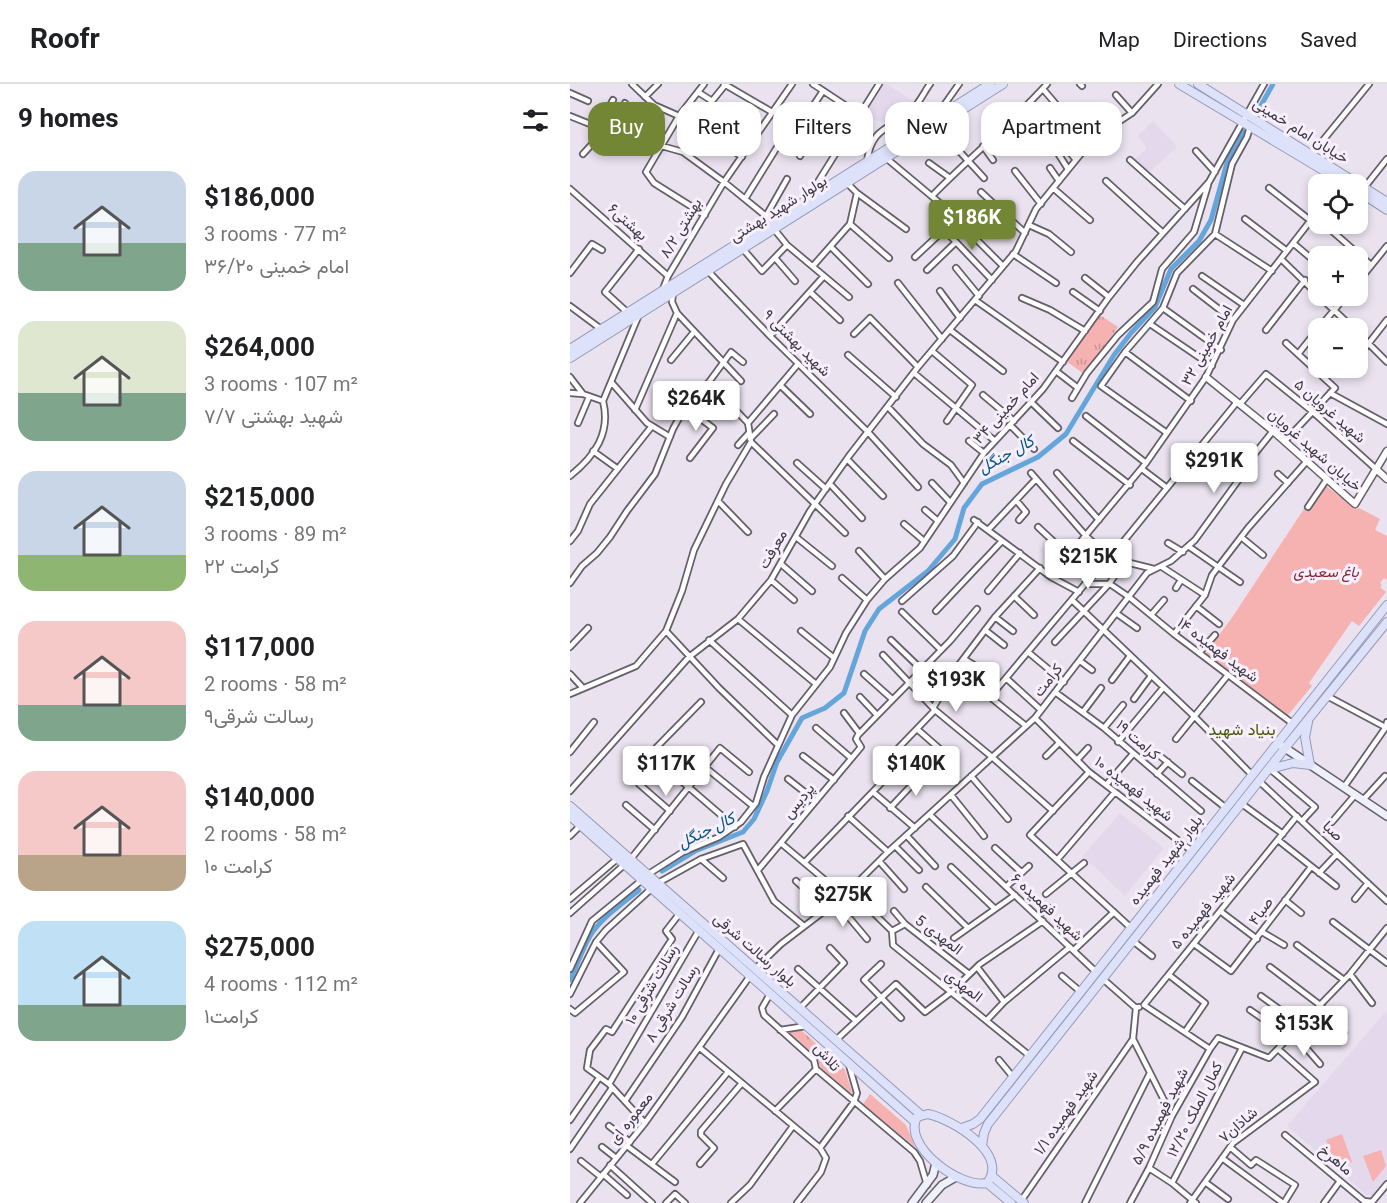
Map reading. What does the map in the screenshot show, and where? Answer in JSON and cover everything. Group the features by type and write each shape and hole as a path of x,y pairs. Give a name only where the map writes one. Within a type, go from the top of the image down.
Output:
{"main road":[{"name":"بولوار شهید بهشتی","path":"965,102 990,84"},
{"name":"بولوار شهید بهشتی","path":"969,102 1003,84"},
{"name":"خیابان امام خمینی","path":"1179,84 1244,117 1311,155 1338,174"},
{"name":"خیابان امام خمینی","path":"1198,84 1244,117 1250,127 1326,174"},
{"name":"بولوار شهید بهشتی","path":"570,349 885,151"},
{"name":"بولوار شهید بهشتی","path":"570,358 743,249 771,222 847,183 889,156"},
{"name":"خیابان امام خمینی","path":"1368,193 1387,202"},
{"name":"خیابان امام خمینی","path":"1368,195 1387,210"},
{"name":"بلوار شهید فهمیده","path":"982,1146 988,1124 1260,782 1292,723 1387,606"},
{"name":"بلوار شهید فهمیده","path":"962,1128 973,1125 980,1119 1269,754 1309,719 1387,622"},
{"path":"1309,719 1305,737 1310,765"},
{"path":"1269,754 1270,748 1284,728 1292,723"},
{"path":"1281,745 1387,816"},
{"path":"1269,769 1293,764 1310,765"},
{"name":"بلوار رسالت شرقی","path":"570,806 627,863 752,972 770,994 915,1122"},
{"name":"بلوار رسالت شرقی","path":"570,816 617,859 627,863"},
{"name":"بلوار رسالت شرقی","path":"682,910 719,948 800,1008 921,1115"},
{"path":"876,1088 882,1081"},
{"path":"1000,1094 1008,1100"},
{"path":"1009,1202 990,1180 991,1165 982,1146 962,1128 939,1116 921,1115 915,1122 917,1136 936,1163 956,1177 974,1183 990,1180 1023,1202"},
{"path":"912,1203 933,1175 936,1163"},
{"path":"926,1203 942,1185 956,1177"}],"street":[{"path":"632,84 651,102"},
{"path":"645,96 658,84"},
{"path":"690,102 704,84"},
{"path":"698,92 712,101 725,84 772,112"},
{"path":"782,84 791,86"},
{"path":"813,84 840,102"},
{"path":"868,102 879,84"},
{"path":"918,102 930,84"},
{"path":"946,102 959,84"},
{"path":"1031,102 1047,84"},
{"name":"معرفت","path":"1122,120 1132,113 1158,84"},
{"name":"امام خمینی ۳۴","path":"570,969 592,921 645,878 683,852 718,837 741,822 753,806 792,715 830,667 846,633 867,600 885,579 920,548 984,453 1056,371 1109,297 1209,183 1264,84"},
{"path":"1311,155 1369,84"},
{"name":"بهشتی ۸/۲","path":"761,129 791,86"},
{"path":"1043,89 1054,102"},
{"path":"816,102 823,91"},
{"path":"570,93 588,101"},
{"path":"1116,95 1132,113"},
{"path":"570,116 588,124"},
{"path":"665,140 677,119"},
{"path":"1167,433 1101,386 1125,352 1163,308 1176,273 1215,234 1232,164 1250,127"},
{"path":"867,161 868,148 885,128"},
{"path":"932,196 981,148"},
{"path":"583,154 588,149"},
{"path":"1196,151 1215,172"},
{"path":"745,199 773,154"},
{"path":"655,156 646,172 654,183 705,216"},
{"path":"688,156 745,199 771,222 788,245 849,297"},
{"path":"818,192 816,185 834,156"},
{"path":"963,156 984,178"},
{"path":"990,156 993,160"},
{"path":"1060,156 1068,169"},
{"path":"1073,156 1076,160"},
{"name":"معرفت","path":"570,791 688,657 738,618 771,580 816,503 847,459 918,367 1013,254 1041,204 1079,156"},
{"name":"بهشتی ۸/۲","path":"663,289 668,276 724,182 742,157"},
{"path":"886,158 941,204"},
{"path":"1368,182 1387,159"},
{"path":"1130,160 1185,209"},
{"path":"929,163 950,178"},
{"path":"1050,168 1059,181"},
{"path":"1015,171 1041,204"},
{"path":"771,222 787,179"},
{"path":"1106,181 1163,233"},
{"path":"847,183 906,229"},
{"path":"1071,398 1087,373 1119,335 1153,302 1162,269 1194,232 1209,183"},
{"path":"1053,188 1090,220"},
{"path":"1269,188 1308,219"},
{"name":"بهشتی۶","path":"570,189 668,276"},
{"path":"981,192 1025,233"},
{"path":"813,266 850,224 857,193"},
{"path":"1245,219 1287,251"},
{"path":"957,220 1003,266"},
{"path":"850,224 889,258"},
{"path":"1029,225 1049,234 1071,252"},
{"name":"امام خمینی ۳۲","path":"1051,577 1142,469 1206,377 1221,350 1233,320 1308,225"},
{"path":"915,257 944,230 992,280"},
{"path":"1215,234 1272,271"},
{"path":"1336,234 1371,265"},
{"path":"927,270 956,242"},
{"path":"1293,243 1308,256"},
{"path":"570,273 592,244 602,250"},
{"path":"743,249 762,271 788,245"},
{"path":"831,246 868,284"},
{"path":"1368,269 1387,246"},
{"path":"627,312 605,292 639,249"},
{"path":"1013,254 1056,283"},
{"path":"776,259 795,281"},
{"path":"1281,259 1308,283"},
{"path":"956,268 977,298 1063,362"},
{"name":"شهید بهشتی ۹","path":"708,271 770,336 868,432 918,487"},
{"path":"770,336 824,276"},
{"path":"1202,276 1244,305"},
{"path":"1085,278 1109,297"},
{"path":"1266,330 1305,280"},
{"path":"898,283 942,339"},
{"path":"1193,289 1233,320"},
{"path":"940,291 960,318"},
{"path":"810,292 840,320"},
{"path":"1072,292 1100,311"},
{"path":"673,293 672,302 677,313 724,360 741,381"},
{"path":"1022,298 1050,310 1086,331"},
{"path":"570,306 601,329"},
{"path":"1329,306 1342,318"},
{"path":"1328,318 1338,306"},
{"path":"1163,308 1221,350"},
{"path":"635,410 677,313"},
{"path":"570,477 580,469 603,438 606,414 603,401 639,314"},
{"path":"854,334 870,318 918,367"},
{"path":"1386,322 1368,343 1387,362"},
{"path":"1150,324 1212,366"},
{"path":"950,330 1003,371"},
{"path":"671,360 694,332"},
{"path":"1298,354 1308,342"},
{"path":"1285,441 1335,388 1286,343"},
{"path":"932,351 972,385 947,421"},
{"path":"570,583 582,566 610,537 655,474 685,407 709,382 731,352 743,362"},
{"path":"1125,352 1191,400"},
{"path":"848,355 896,397"},
{"path":"748,423 798,364"},
{"path":"1056,371 1078,388"},
{"path":"914,373 995,441"},
{"name":"شهید غرویان ۵","path":"1239,403 1266,374 1313,412 1376,469"},
{"path":"570,377 584,394"},
{"name":"خیابان شهید غرویان","path":"1206,377 1274,431 1355,504 1387,451"},
{"path":"570,694 636,666 666,631 682,591 694,550 750,438 748,423 709,382"},
{"path":"612,383 651,426 670,437"},
{"path":"780,385 810,414"},
{"path":"570,393 584,394 603,401"},
{"path":"1330,393 1387,424"},
{"path":"983,394 1034,449"},
{"path":"578,423 590,397"},
{"path":"1031,402 1058,428"},
{"path":"990,697 1239,403"},
{"path":"685,407 712,428 690,458"},
{"path":"888,407 923,444 951,465 963,483"},
{"path":"738,445 750,438 774,414"},
{"path":"1086,416 1146,463"},
{"path":"570,541 578,531 590,504 651,426"},
{"path":"1031,473 1086,536 1110,558 1154,569 1162,567 1183,552 1274,431"},
{"path":"750,438 845,533"},
{"path":"969,441 984,453"},
{"path":"1073,441 1130,484"},
{"path":"593,451 618,469"},
{"path":"1232,456 1246,468"},
{"path":"847,459 883,496"},
{"path":"1174,634 1205,595 1212,576 1241,537 1307,461"},
{"path":"797,463 828,486 862,518"},
{"path":"1142,469 1167,488"},
{"path":"1376,469 1387,479"},
{"path":"1057,473 1099,520"},
{"path":"1278,474 1288,483"},
{"path":"988,530 1036,478"},
{"path":"1308,507 1327,479"},
{"path":"932,483 950,501"},
{"path":"1016,500 1026,512 1018,520"},
{"path":"718,501 748,532"},
{"path":"926,510 938,521"},
{"path":"902,601 953,556 976,521 1051,577 1078,592"},
{"path":"904,524 924,541"},
{"path":"1038,527 1070,557"},
{"path":"796,537 832,566"},
{"path":"1241,537 1263,555"},
{"path":"936,611 1002,541"},
{"path":"1168,543 1183,552"},
{"path":"1188,546 1240,582"},
{"path":"859,551 885,579"},
{"path":"987,591 1020,554"},
{"path":"1055,642 1109,584 1125,561"},
{"path":"781,564 812,591"},
{"path":"1162,567 1205,595"},
{"path":"805,862 891,773 883,765 934,709 964,659 995,617 1040,568"},
{"name":"کرامت","path":"752,972 781,944 844,896 888,852 1035,718 1147,573 1154,569"},
{"path":"842,578 867,600"},
{"path":"771,580 794,600"},
{"path":"1176,588 1181,580"},
{"path":"1085,584 1109,584"},
{"name":"شهید فهمیده ۱۴","path":"1109,584 1292,723"},
{"path":"1014,596 1034,615"},
{"path":"1072,600 1194,716 1252,775"},
{"path":"1151,615 1164,600"},
{"path":"1196,606 1219,624"},
{"path":"844,713 859,733 941,650 977,609"},
{"path":"902,612 941,650"},
{"path":"1116,613 1137,628"},
{"path":"995,617 1013,631"},
{"path":"738,618 816,684"},
{"path":"570,647 588,628"},
{"path":"986,630 1004,645"},
{"path":"666,631 688,657 778,745"},
{"path":"801,632 834,658"},
{"path":"1199,653 1215,635"},
{"path":"710,640 792,715"},
{"path":"891,640 921,669"},
{"path":"1028,652 1064,682"},
{"path":"883,656 934,709 1053,811"},
{"path":"1112,680 1130,656"},
{"path":"964,659 982,670"},
{"path":"1080,661 1092,670"},
{"path":"570,674 583,688"},
{"path":"864,674 892,699"},
{"path":"1176,739 1228,675"},
{"path":"1134,699 1151,676"},
{"path":"1006,678 1041,710"},
{"path":"1083,712 1101,688"},
{"path":"1118,742 1163,688"},
{"path":"974,690 990,697 1026,726"},
{"name":"کرامت ۱۹","path":"1055,692 1104,728 1201,811"},
{"path":"1327,696 1387,728"},
{"path":"860,697 877,715"},
{"path":"701,702 650,754 735,826"},
{"path":"1104,728 1123,705"},
{"name":"شهید فهمیده ۱۰","path":"1035,718 1089,772 1192,851"},
{"path":"570,752 594,722"},
{"path":"1344,787 1387,728 1387,722"},
{"path":"816,728 851,758"},
{"path":"916,729 941,750"},
{"name":"پردیس","path":"758,870 861,747 856,739 859,733"},
{"path":"1046,756 1060,745"},
{"path":"570,914 627,863 720,748 749,772"},
{"path":"1077,760 1088,748"},
{"path":"1106,785 1133,754"},
{"path":"803,756 834,780"},
{"path":"1160,756 1182,774"},
{"path":"1157,774 1168,762"},
{"path":"705,767 753,806"},
{"path":"1269,769 1315,807 1302,821"},
{"path":"891,808 925,771"},
{"path":"1089,772 1030,835 1131,928"},
{"path":"971,776 1008,819"},
{"path":"1364,800 1385,776"},
{"path":"788,779 816,801"},
{"path":"1192,781 1226,808"},
{"name":"صبا","path":"1260,782 1387,901"},
{"path":"639,784 670,811"},
{"path":"873,792 915,828"},
{"path":"1057,860 1115,792"},
{"path":"951,795 984,836"},
{"path":"1332,822 1355,795"},
{"path":"1242,804 1283,834"},
{"path":"627,806 655,830"},
{"name":"شهید فهمیده ۶","path":"930,815 1096,972"},
{"path":"848,816 888,852"},
{"name":"شهید فهمیده ۵","path":"1144,1005 1297,816"},
{"path":"570,836 581,825"},
{"path":"907,836 935,866"},
{"path":"1278,840 1336,886"},
{"path":"570,994 596,942 654,886 701,859 743,844 774,901 804,926"},
{"path":"782,844 844,896"},
{"path":"895,846 919,870"},
{"path":"995,848 1021,872"},
{"path":"1319,873 1337,854"},
{"path":"570,899 617,859"},
{"path":"701,859 723,878"},
{"path":"879,861 904,889"},
{"path":"1046,894 1084,863"},
{"path":"1006,887 1029,866"},
{"path":"951,867 995,909"},
{"name":"صبا۴","path":"1194,944 1231,971 1311,867"},
{"path":"796,881 827,909"},
{"path":"1355,899 1368,883"},
{"path":"926,887 968,928"},
{"name":"المهدی","path":"850,890 892,931 893,945 1030,1056"},
{"path":"954,938 1014,895"},
{"path":"1286,900 1302,913"},
{"path":"836,902 867,939"},
{"path":"1037,916 1049,908"},
{"path":"645,1123 610,1086 587,1068 590,1050 606,1029 612,1032 672,939 666,931 682,910"},
{"path":"894,911 905,924"},
{"path":"1220,911 1257,939"},
{"path":"987,1020 1004,1002 1098,928 1114,912"},
{"path":"836,1040 896,984 925,1012 950,993 977,967 1042,921"},
{"path":"1333,922 1387,963"},
{"name":"المهدی 5","path":"892,931 905,924 969,974"},
{"path":"1136,1008 1144,1005 1210,1049 1218,1038 1269,1058 1350,974 1387,928"},
{"name":"رسالت شرقی ۱۰","path":"570,1149 610,1086 699,930"},
{"path":"1262,932 1284,945"},
{"path":"1133,941 1152,956"},
{"path":"570,1009 575,1013 624,972 596,942"},
{"path":"1297,945 1344,980"},
{"name":"رسالت شرقی ۸","path":"625,1101 682,1017 719,948"},
{"path":"800,1008 844,963 830,948"},
{"path":"881,964 864,980 901,1018"},
{"path":"1270,966 1320,1005 1344,1033"},
{"path":"977,967 1004,1002"},
{"path":"798,969 856,1021"},
{"name":"معموره ای","path":"580,1203 645,1123 752,972"},
{"path":"1350,974 1372,1003"},
{"path":"1168,975 1205,1003 1185,1032"},
{"path":"1062,976 1081,992"},
{"path":"1103,979 1136,1008"},
{"name":"تلاش","path":"770,994 762,1011 814,1060 816,1069 914,1152 920,1161 927,1185"},
{"path":"1261,996 1300,1025"},
{"path":"1136,1008 1133,1039 1172,1116"},
{"path":"1250,1010 1291,1035 1320,1064"},
{"path":"780,1030 806,1026"},
{"name":"شهید فهمیده ۱/۱","path":"1023,1202 1133,1039"},
{"path":"700,1048 820,1148 826,1158 821,1172 797,1203"},
{"name":"کمال الملک ۱۲/۲۰","path":"1172,1183 1242,1048"},
{"name":"شهید فهمیده ۵/۹","path":"1130,1203 1149,1168 1172,1116 1210,1049"},
{"name":"شاذان۷","path":"1193,1202 1230,1147 1315,1082 1278,1049"},
{"path":"999,1060 1013,1077"},
{"path":"820,1148 854,1102 857,1093 848,1063"},
{"path":"775,1111 816,1069"},
{"path":"652,1164 728,1072"},
{"path":"1085,1203 1150,1073"},
{"path":"570,1120 599,1078"},
{"path":"700,1164 714,1148 701,1135 701,1131 742,1083"},
{"path":"609,1126 675,1182"},
{"path":"731,1203 750,1185 793,1126"},
{"name":"ماهرخ","path":"1285,1135 1364,1201 1372,1202"},
{"path":"602,1147 616,1158"},
{"path":"1222,1158 1283,1203 1295,1185 1256,1160 1251,1165 1230,1147"},
{"path":"581,1161 627,1195"},
{"path":"610,1165 652,1203"},
{"path":"1149,1168 1172,1183 1193,1202"},
{"path":"1324,1203 1340,1181"},
{"path":"1205,1182 1228,1199"},
{"path":"1372,1202 1387,1184"},
{"path":"666,1203 675,1194 685,1203"}],"shaded area":[{"path":"881,84 887,84 914,102 885,102 885,122 873,120 873,102 870,102"},
{"path":"1153,121 1177,147 1147,174 1134,160 1147,148 1138,136"},
{"path":"1120,813 1164,848 1125,896 1083,856"},
{"path":"1387,1010 1387,1177 1372,1195 1367,1195 1287,1126"}],"green space":[{"path":"1100,315 1118,327 1084,374 1066,361"},
{"name":"باغ سعیدی","path":"1326,486 1357,509 1380,519 1375,530 1387,536 1387,580 1384,578 1380,583 1382,585 1380,587 1386,592 1359,626 1352,621 1309,683 1312,686 1288,715 1205,654 1304,509 1307,511"},
{"path":"1192,857 1194,859 1019,1078 1019,1076"},
{"path":"801,1030 845,1070 851,1093 821,1068 817,1057 788,1031"},
{"path":"870,1094 906,1125 915,1147 863,1104"},
{"path":"1342,1134 1352,1162 1339,1168 1335,1165 1326,1140"},
{"path":"1381,1150 1386,1166 1373,1182 1363,1156"}],"waterway":[{"name":"کال جنگل","path":"1259,109 1273,84"},
{"name":"کال جنگل","path":"662,871 695,851 743,832 754,819 777,762 802,718 825,708 844,693 865,631 879,609 928,571 955,539 964,508 982,484 1038,457 1066,434 1114,355 1155,307 1171,269 1199,241 1211,220 1227,163 1243,131"},
{"name":"کال جنگل","path":"570,980 587,941 595,929 639,890"}],"district":[{"name":"بنیاد شهید","path":"1242,731"}]}
